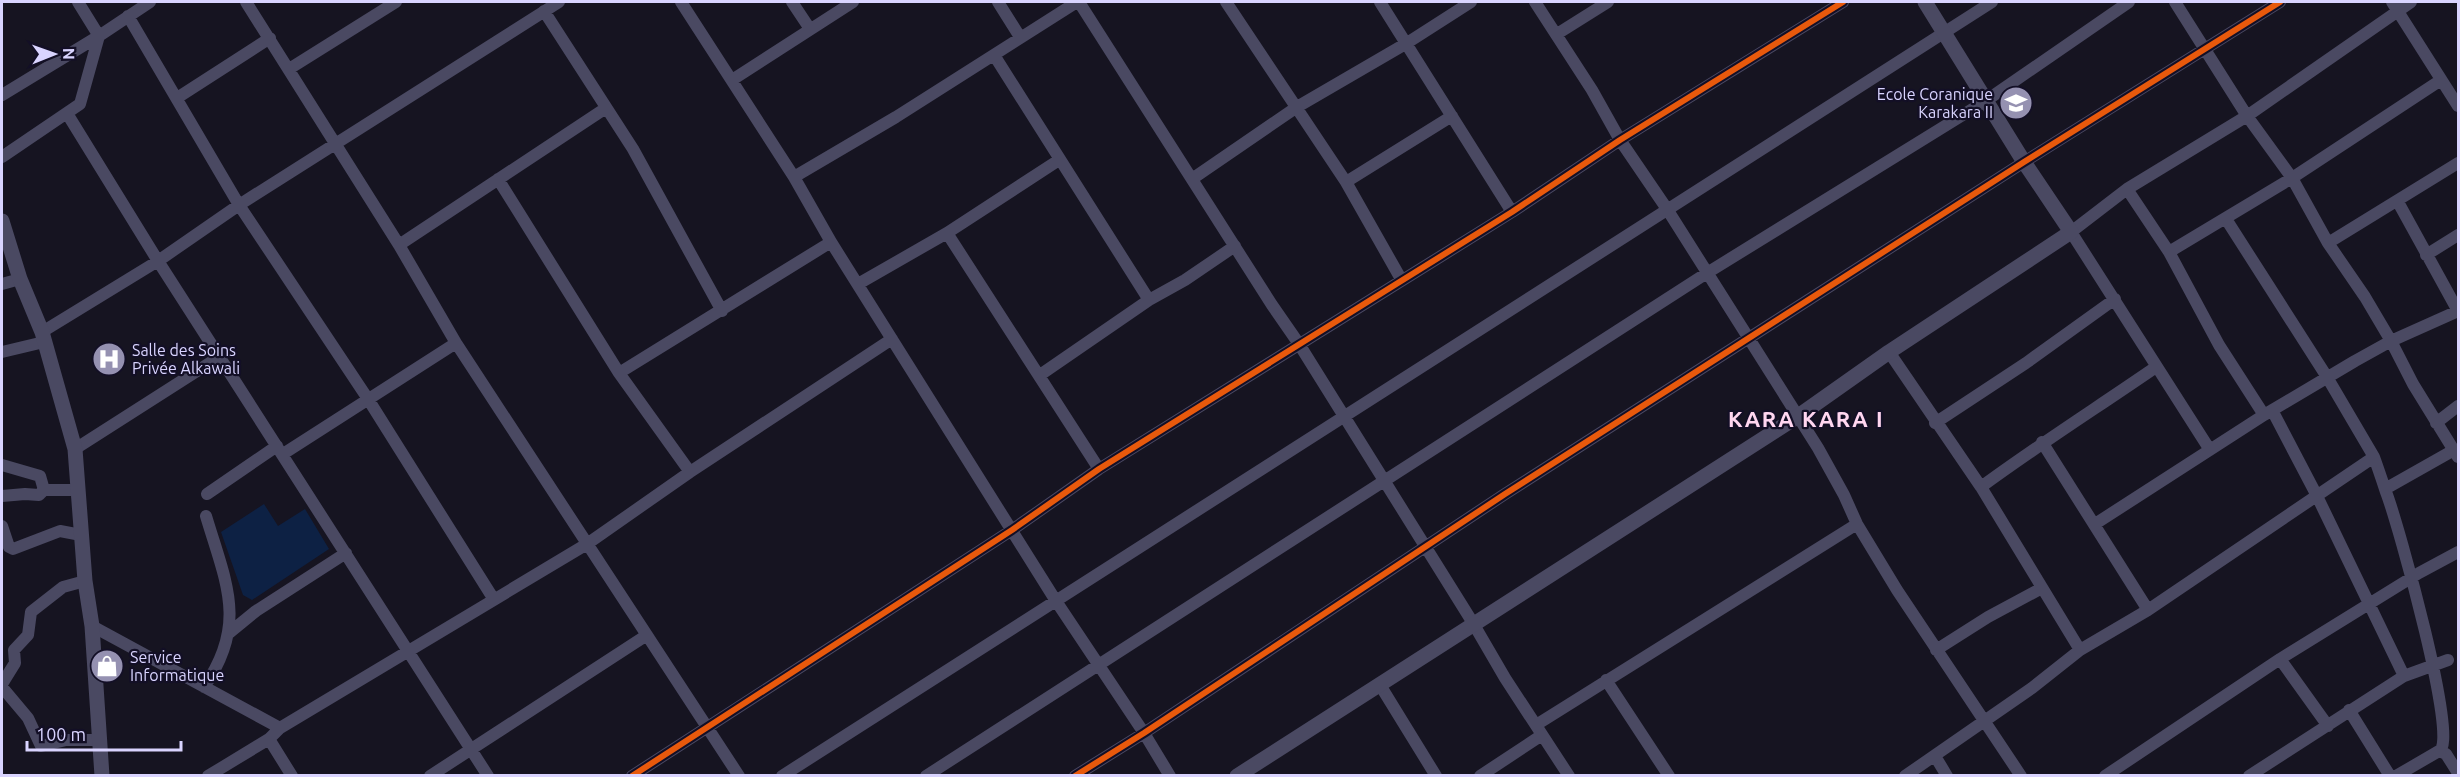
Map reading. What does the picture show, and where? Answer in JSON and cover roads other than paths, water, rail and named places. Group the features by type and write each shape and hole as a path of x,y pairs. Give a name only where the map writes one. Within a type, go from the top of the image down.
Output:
{"street":[{"path":"2,157 68,115 80,104 99,36 78,2"},
{"path":"2,95 150,2"},
{"path":"248,2 399,245 456,342 739,776"},
{"path":"289,69 396,2"},
{"path":"2,352 43,337 239,205 558,2"},
{"path":"681,2 794,177 831,242 1056,601 1170,776"},
{"path":"792,2 810,29"},
{"path":"732,80 854,2"},
{"path":"998,2 1020,38"},
{"path":"794,177 1078,2 1299,344 1426,546 1505,678 1569,776"},
{"path":"1226,2 1346,182 1401,279"},
{"path":"1380,2 1512,212"},
{"path":"1192,179 1297,107 1407,44 1471,2"},
{"path":"1535,2 1797,417 1844,495 1857,524 1936,650 2021,776"},
{"path":"1557,34 1608,2"},
{"path":"632,776 1012,530 1099,469 1512,212 1620,140 1843,2"},
{"path":"1925,2 2024,162 2115,299 2210,450"},
{"path":"782,776 1342,415 1943,31 1992,2"},
{"path":"926,776 1707,273 1987,100 2129,2"},
{"path":"2175,2 2247,116 2292,178 2328,243 2365,297 2413,384 2456,453 2385,489"},
{"path":"1075,776 1144,733 1426,546 2024,162 2280,2"},
{"path":"1237,776 1797,417 1890,352 2071,232 2127,189 2247,116 2395,6 2411,2"},
{"path":"2395,6 2457,102"},
{"path":"544,11 633,150 722,311"},
{"path":"128,16 239,205 368,399 493,598"},
{"path":"177,98 270,38"},
{"path":"994,55 1149,300"},
{"path":"2169,252 2292,178 2441,80"},
{"path":"399,245 606,108"},
{"path":"68,115 158,261 488,776"},
{"path":"1346,182 1452,116"},
{"path":"858,284 947,233 1059,160"},
{"path":"2328,243 2458,163"},
{"path":"498,179 619,373 690,472"},
{"path":"2127,189 2169,252 2220,345 2268,412 2316,494 2404,676"},
{"path":"2095,524 2268,412 2327,377 2391,341 2458,311 2398,202"},
{"path":"2226,219 2327,377 2374,457 2419,573 2437,628"},
{"path":"2,221 20,279 43,337 75,449 85,581 92,627 102,776"},
{"path":"947,233 1099,469"},
{"path":"2426,255 2458,235"},
{"path":"619,373 831,242"},
{"path":"1040,375 1149,300 1185,280 1234,246"},
{"path":"2,284 20,279"},
{"path":"1935,423 2026,363 2115,299"},
{"path":"208,776 270,739 280,728 493,598 587,544 690,472 892,339"},
{"path":"207,494 368,399 456,342"},
{"path":"1890,352 1935,423 1981,487 2080,650"},
{"path":"75,449 219,357"},
{"path":"1981,487 2042,442 2156,367"},
{"path":"2436,423 2458,406"},
{"path":"2042,442 2148,610"},
{"path":"1905,776 1984,722 2080,650 2148,610 2316,494 2374,457"},
{"path":"2,465 40,476 44,490"},
{"path":"2,496 39,495 44,490 77,490"},
{"path":"204,687 214,672 229,633 231,612 206,516"},
{"path":"1480,776 1606,680 1857,524"},
{"path":"2,526 9,548 13,549 60,531 81,535"},
{"path":"2105,776 2119,772 2280,659 2419,573 2458,552"},
{"path":"229,633 256,611 346,553"},
{"path":"85,581 63,587 31,612 28,635 14,650 15,663 2,685 28,718 41,746 66,740 98,740"},
{"path":"1936,650 2042,588"},
{"path":"92,627 280,728"},
{"path":"430,776 647,635"},
{"path":"2280,659 2328,726"},
{"path":"2249,776 2404,676 2448,660"},
{"path":"1606,680 1669,776"},
{"path":"1380,685 1436,776"},
{"path":"2349,710 2390,776"},
{"path":"2396,776 2439,751 2446,750 2455,738"},
{"path":"270,739 292,776"},
{"path":"2439,751 2446,754 2458,773"},
{"path":"1935,756 1947,776"}],"water":[{"path":"264,504 278,526 305,509 329,549 252,600 243,595 221,532"}],"place":[{"name":"Ecole Coranique Karakara II","path":"2016,103"},
{"name":"Salle des Soins Privée Alkawali","path":"109,359"},
{"name":"Service Informatique","path":"107,666"}],"district":[{"name":"KARA KARA I","path":"1806,418"}]}
